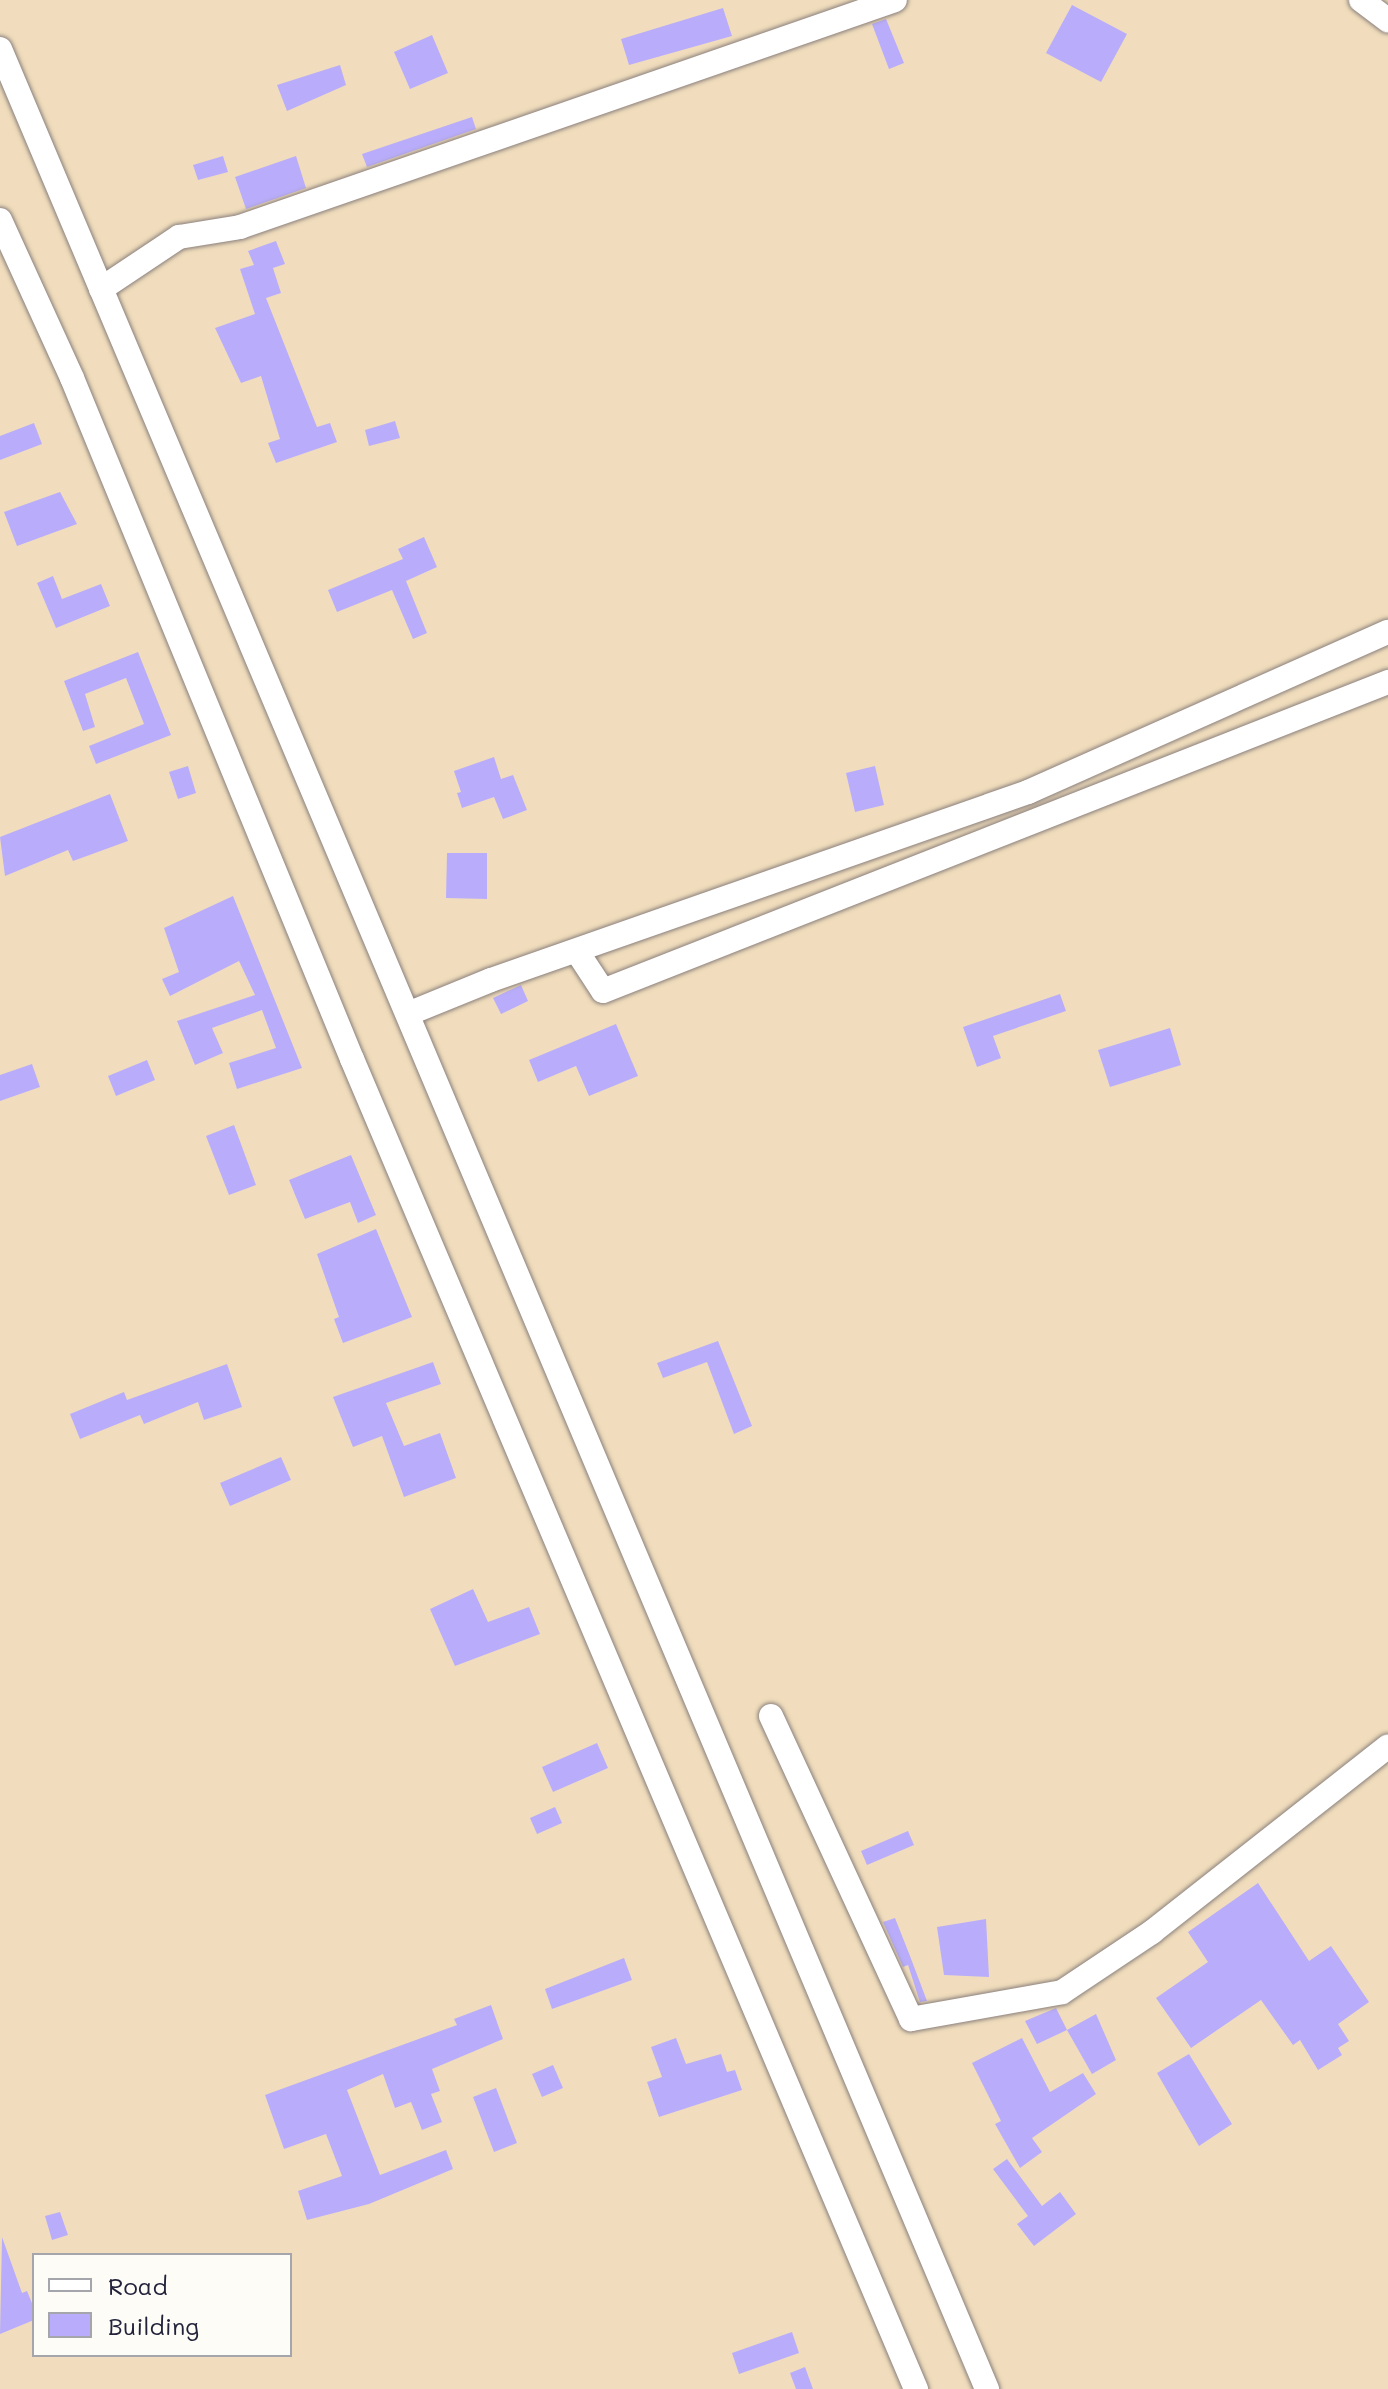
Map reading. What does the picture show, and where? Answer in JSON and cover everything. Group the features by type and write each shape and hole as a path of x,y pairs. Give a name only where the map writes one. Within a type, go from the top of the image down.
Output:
{"street":[{"path":"101,289 179,237 240,227 895,0"},
{"path":"1361,0 1388,20"},
{"path":"0,49 410,1013 987,2389"},
{"path":"0,220 72,378 352,1059 916,2389"},
{"path":"410,1013 491,980 578,953 1028,792 1388,632"},
{"path":"578,953 603,991 1388,682"},
{"path":"771,1716 911,2019 1062,1992 1152,1932 1388,1746"}],"building":[{"path":"1072,5 1127,34 1101,82 1046,53"},
{"path":"723,8 732,36 629,65 621,39"},
{"path":"886,19 904,63 889,69 872,24"},
{"path":"432,35 448,73 410,89 394,52"},
{"path":"340,65 346,85 287,111 277,85"},
{"path":"472,117 476,129 367,167 362,154"},
{"path":"223,156 228,172 198,180 193,165"},
{"path":"296,156 306,188 246,209 235,177"},
{"path":"276,241 285,264 273,268 281,293 266,298 317,427 330,423 337,442 276,463 268,443 280,439 261,376 241,383 215,328 255,314 240,269 254,265 248,251"},
{"path":"395,421 400,438 369,446 365,430"},
{"path":"34,423 42,444 0,460 0,436"},
{"path":"60,492 77,524 17,546 4,512"},
{"path":"424,537 437,567 406,581 427,633 413,639 392,590 337,612 328,590 403,559 398,549"},
{"path":"53,576 62,599 101,584 110,606 56,628 37,583"},
{"path":"138,652 171,735 96,764 89,746 144,724 126,678 85,694 95,727 83,731 64,681"},
{"path":"494,757 501,779 513,775 527,810 503,819 494,797 462,808 457,793 461,792 454,771"},
{"path":"188,766 196,793 178,799 169,772"},
{"path":"875,766 884,805 855,812 846,773"},
{"path":"110,794 128,841 73,861 68,850 5,876 0,837"},
{"path":"447,853 487,853 487,899 446,898"},
{"path":"233,896 302,1068 237,1089 229,1063 276,1048 262,1010 212,1028 223,1053 195,1065 177,1021 255,995 239,961 170,996 162,979 179,972 164,928"},
{"path":"521,985 528,1001 501,1014 493,998"},
{"path":"1060,994 1066,1011 993,1036 1001,1058 977,1067 963,1027"},
{"path":"616,1024 638,1076 589,1096 576,1066 538,1082 529,1060"},
{"path":"1170,1028 1181,1065 1110,1087 1098,1050"},
{"path":"147,1060 155,1080 116,1096 108,1076"},
{"path":"32,1064 40,1087 0,1101 0,1075"},
{"path":"234,1125 256,1185 229,1195 206,1136"},
{"path":"351,1155 376,1215 358,1223 350,1202 305,1219 289,1180"},
{"path":"376,1229 412,1317 343,1343 334,1319 339,1317 317,1254"},
{"path":"718,1341 752,1426 734,1434 707,1362 663,1378 657,1363"},
{"path":"433,1362 441,1384 386,1403 404,1446 440,1433 456,1478 404,1497 382,1436 353,1447 333,1397"},
{"path":"227,1364 242,1407 204,1420 198,1402 144,1424 140,1415 80,1439 70,1414 124,1392 127,1400"},
{"path":"281,1457 291,1480 230,1506 220,1483"},
{"path":"473,1589 488,1622 529,1607 540,1634 455,1666 430,1609"},
{"path":"597,1743 608,1768 553,1792 542,1767"},
{"path":"555,1807 562,1823 537,1834 530,1818"},
{"path":"908,1831 914,1845 867,1865 861,1851"},
{"path":"1258,1883 1309,1961 1331,1946 1369,2002 1338,2024 1349,2041 1338,2048 1342,2055 1318,2070 1300,2040 1293,2045 1261,2000 1191,2048 1156,1998 1208,1962 1188,1932"},
{"path":"895,1918 927,2001 920,2002 908,1965 903,1967 883,1922"},
{"path":"986,1919 989,1977 944,1975 937,1927"},
{"path":"624,1958 632,1980 552,2009 545,1989"},
{"path":"491,2005 503,2039 432,2069 440,2091 431,2094 442,2122 422,2130 411,2102 395,2108 383,2074 347,2090 380,2175 446,2150 453,2169 369,2204 307,2220 298,2191 342,2176 326,2134 284,2149 265,2095 457,2025 454,2019"},
{"path":"1056,2008 1067,2030 1037,2044 1025,2021"},
{"path":"1096,2014 1116,2060 1092,2074 1067,2030"},
{"path":"676,2038 686,2064 721,2054 727,2072 735,2070 742,2090 659,2117 647,2082 662,2077 651,2047"},
{"path":"1022,2038 1050,2092 1083,2073 1096,2094 1032,2138 1042,2152 1020,2168 995,2124 1001,2121 972,2063"},
{"path":"1189,2054 1232,2124 1199,2146 1157,2073"},
{"path":"553,2065 563,2088 542,2097 532,2074"},
{"path":"496,2088 517,2143 494,2152 473,2097"},
{"path":"1007,2159 1042,2206 1060,2192 1076,2214 1034,2246 1017,2224 1028,2216 993,2169"},
{"path":"60,2212 68,2235 52,2240 45,2216"},
{"path":"2,2237 22,2293 27,2291 32,2303 32,2321 0,2334"},
{"path":"792,2332 799,2353 739,2374 732,2353"},
{"path":"805,2367 813,2389 796,2389 790,2373"}]}
